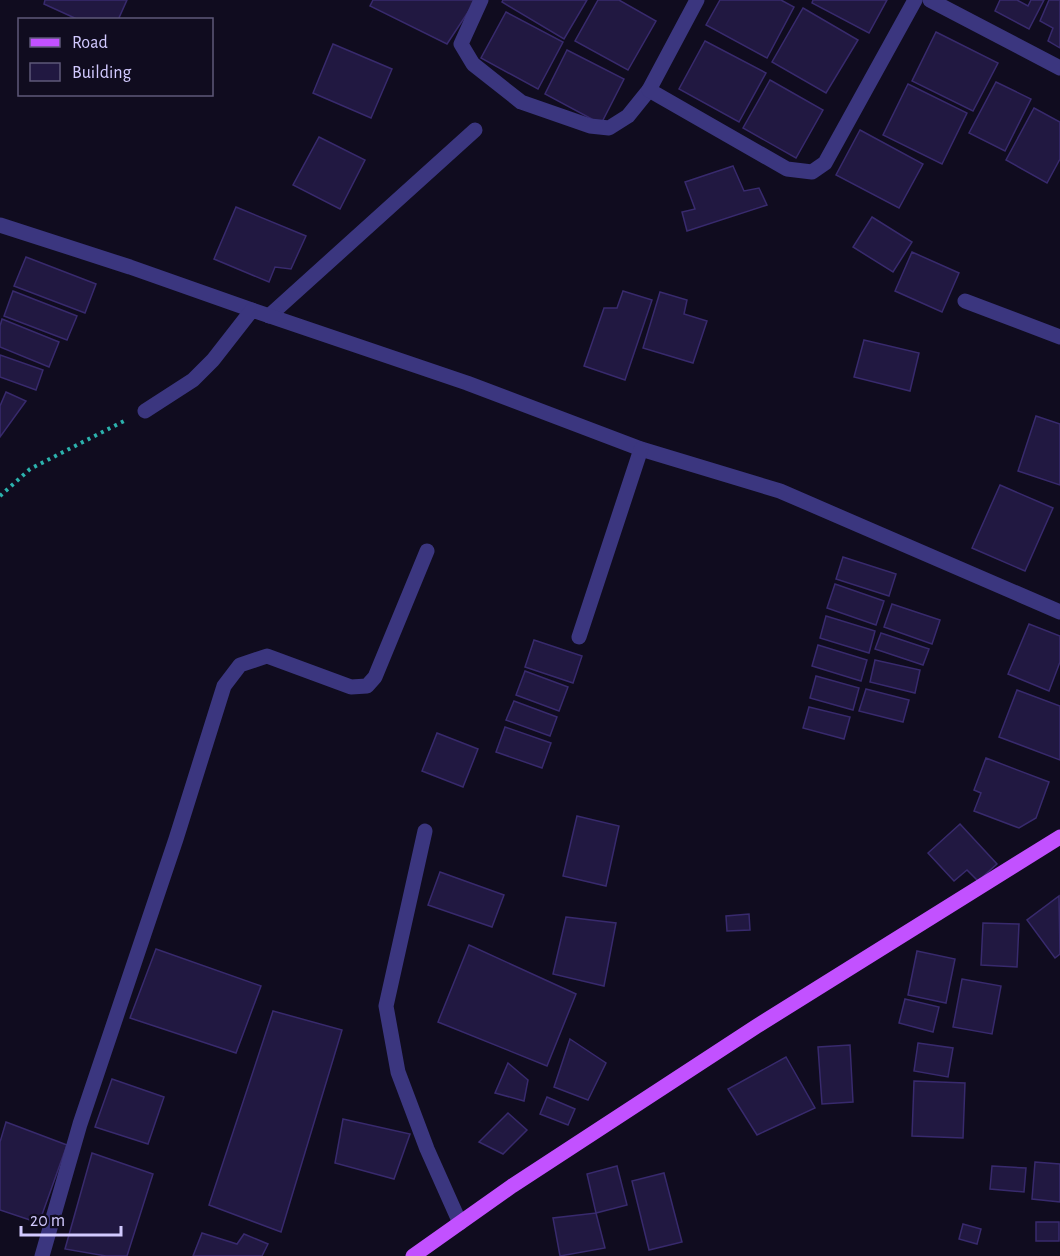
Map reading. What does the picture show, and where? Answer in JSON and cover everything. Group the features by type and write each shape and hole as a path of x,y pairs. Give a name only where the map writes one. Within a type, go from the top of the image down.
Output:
{"main road":[{"path":"413,1256 512,1186 757,1026 1060,837"}],"street":[{"path":"482,0 461,44 473,64 521,102 590,126 609,128 628,116 649,90 698,0"},
{"path":"649,90 787,169 812,172 825,163 915,0"},
{"path":"930,0 1060,68"},
{"path":"269,316 475,130"},
{"path":"0,225 467,382 640,449 780,491 1060,612"},
{"path":"965,301 1060,338"},
{"path":"146,411 193,380 213,360 252,310"},
{"path":"579,637 640,449"},
{"path":"42,1256 80,1124 176,839 224,686 240,665 267,656 351,687 366,686 375,677 427,551"},
{"path":"425,831 386,1006 398,1072 427,1149 460,1223"}],"path":[{"path":"0,496 30,469 146,411"}],"building":[{"path":"45,0 127,0 119,18 75,18 44,4"},
{"path":"373,0 476,0 447,44 370,6"},
{"path":"503,0 587,0 564,39 502,2"},
{"path":"598,0 619,0 656,21 628,70 575,41"},
{"path":"720,0 781,0 794,7 767,58 706,25"},
{"path":"813,0 887,0 869,33 812,3"},
{"path":"1000,0 1017,0 1028,6 1031,0 1044,0 1029,29 995,11"},
{"path":"1049,0 1060,0 1060,48 1048,41 1053,28 1040,21"},
{"path":"803,8 858,40 826,93 772,62"},
{"path":"506,12 563,42 538,89 481,58"},
{"path":"936,32 998,63 973,111 912,81"},
{"path":"705,41 766,73 739,122 679,89"},
{"path":"333,44 392,69 371,118 313,93"},
{"path":"567,50 624,79 601,124 545,94"},
{"path":"770,80 823,110 796,158 743,128"},
{"path":"996,82 1031,99 1005,151 969,133"},
{"path":"908,84 967,113 942,164 883,135"},
{"path":"1034,108 1060,122 1060,159 1047,183 1006,160"},
{"path":"860,130 923,164 899,208 836,175"},
{"path":"319,137 365,160 340,209 293,185"},
{"path":"733,166 744,191 759,188 767,205 687,231 682,212 695,209 685,182"},
{"path":"236,207 306,236 291,269 275,267 269,282 214,259"},
{"path":"872,217 912,242 893,272 853,247"},
{"path":"912,252 959,273 942,312 895,291"},
{"path":"26,257 96,284 85,313 14,286"},
{"path":"13,291 77,316 67,340 4,316"},
{"path":"623,291 652,300 625,380 584,366 604,308 617,308"},
{"path":"660,292 687,300 684,314 707,321 693,363 643,348"},
{"path":"2,319 59,342 49,367 0,347"},
{"path":"864,340 919,353 910,391 854,377"},
{"path":"0,355 43,370 36,390 0,377"},
{"path":"6,392 26,401 0,437 0,406"},
{"path":"1036,416 1060,424 1060,485 1018,471"},
{"path":"1000,485 1053,508 1025,571 972,548"},
{"path":"843,557 896,574 889,596 836,579"},
{"path":"835,584 884,601 876,625 827,608"},
{"path":"892,604 940,620 932,644 884,627"},
{"path":"826,616 875,631 869,653 820,638"},
{"path":"1029,624 1060,636 1060,662 1049,691 1008,674"},
{"path":"881,633 929,649 923,665 875,649"},
{"path":"534,640 582,656 573,683 525,667"},
{"path":"818,645 867,660 861,681 812,666"},
{"path":"875,660 920,670 915,693 870,682"},
{"path":"525,671 568,687 559,711 516,695"},
{"path":"816,676 859,688 853,710 810,698"},
{"path":"866,689 909,700 903,722 859,711"},
{"path":"1017,690 1060,706 1060,760 999,737"},
{"path":"514,701 557,717 550,736 506,720"},
{"path":"809,707 850,717 844,739 803,728"},
{"path":"505,727 551,743 542,768 496,752"},
{"path":"437,733 478,749 463,787 422,771"},
{"path":"986,758 1049,782 1036,818 1019,828 974,811 981,793 974,790"},
{"path":"577,816 619,826 606,886 563,876"},
{"path":"960,824 997,864 978,881 967,870 954,881 928,853"},
{"path":"440,872 504,895 492,927 428,905"},
{"path":"1059,896 1060,954 1055,958 1027,920"},
{"path":"749,914 750,930 727,931 726,916"},
{"path":"566,917 616,923 604,986 553,974"},
{"path":"983,923 1019,924 1017,967 981,965"},
{"path":"469,945 576,994 547,1066 438,1022"},
{"path":"156,949 261,986 236,1053 130,1018"},
{"path":"917,951 955,959 946,1003 908,995"},
{"path":"962,979 1001,986 992,1034 953,1027"},
{"path":"905,999 939,1007 933,1032 899,1023"},
{"path":"273,1011 342,1030 281,1232 209,1205"},
{"path":"570,1039 606,1063 588,1100 554,1087"},
{"path":"918,1043 953,1048 948,1077 914,1071"},
{"path":"850,1045 853,1102 822,1104 818,1047"},
{"path":"786,1057 815,1108 757,1135 728,1089"},
{"path":"508,1063 528,1080 524,1101 495,1093"},
{"path":"112,1079 164,1097 148,1144 95,1127"},
{"path":"914,1081 965,1083 963,1138 912,1136"},
{"path":"547,1097 575,1109 568,1125 540,1114"},
{"path":"508,1113 527,1130 503,1154 479,1142"},
{"path":"343,1119 410,1134 394,1179 335,1163"},
{"path":"6,1122 67,1145 39,1223 0,1210 0,1142"},
{"path":"92,1153 153,1174 127,1256 106,1256 65,1249"},
{"path":"1035,1162 1060,1164 1060,1202 1032,1199"},
{"path":"617,1166 627,1205 596,1213 587,1174"},
{"path":"992,1166 1026,1168 1024,1192 990,1189"},
{"path":"664,1173 682,1242 649,1250 632,1181"},
{"path":"596,1213 605,1248 560,1256 553,1218"},
{"path":"1036,1222 1059,1222 1059,1241 1036,1241"},
{"path":"963,1224 981,1229 977,1244 959,1239"},
{"path":"202,1233 237,1244 244,1234 268,1244 262,1256 193,1256"}]}
